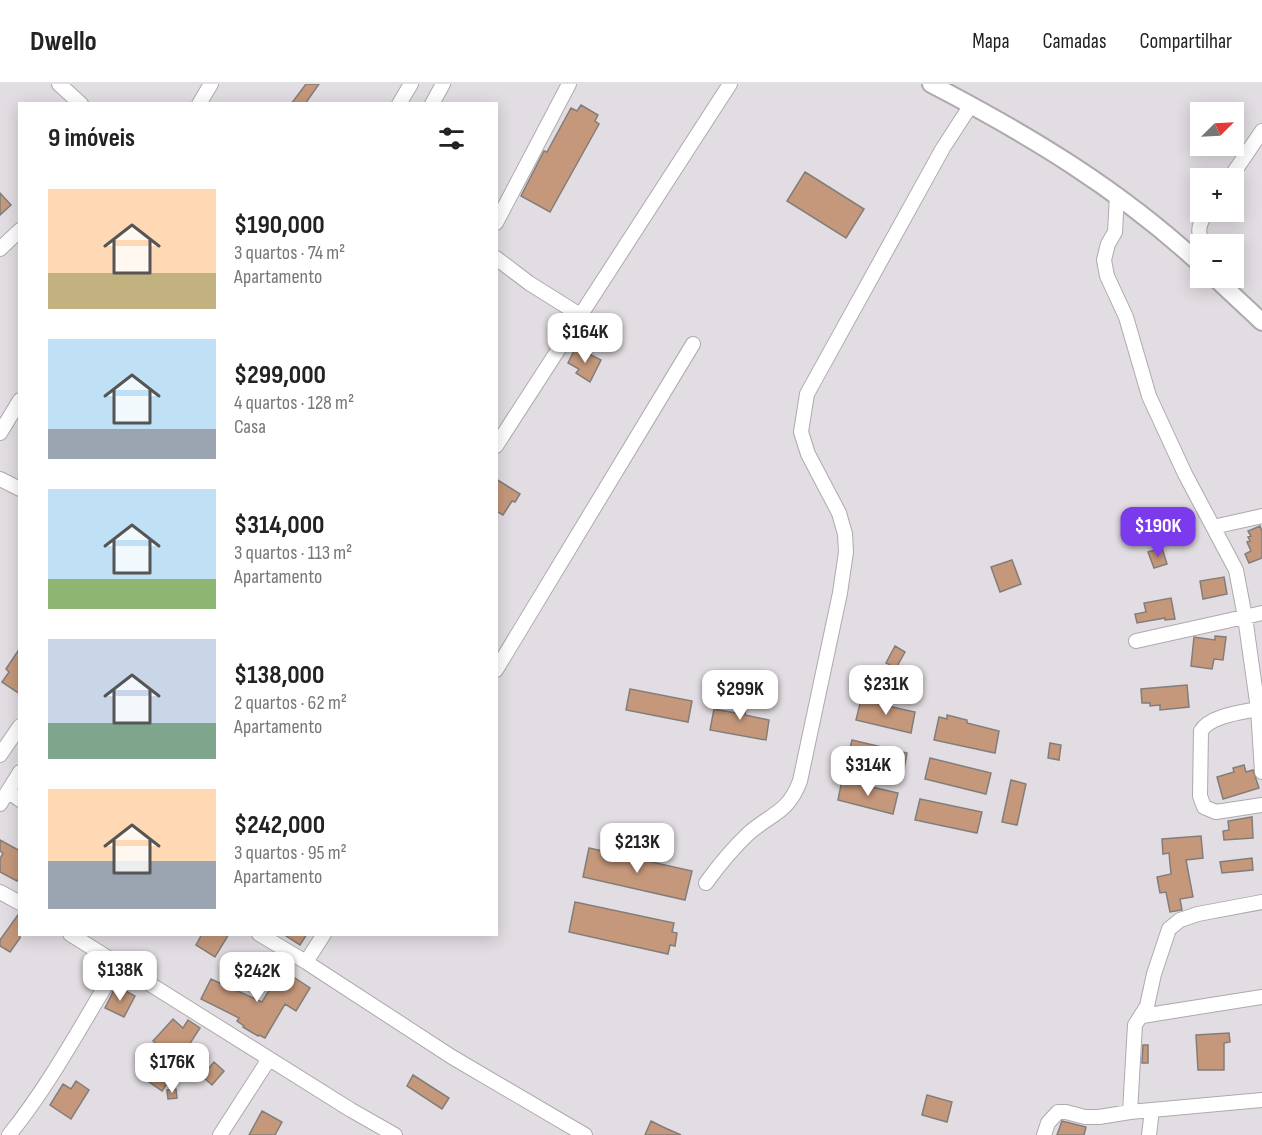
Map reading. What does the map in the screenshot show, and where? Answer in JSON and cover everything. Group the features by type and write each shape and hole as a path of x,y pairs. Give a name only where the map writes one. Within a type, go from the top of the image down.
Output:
{"street":[{"path":"59,84 79,102"},
{"path":"200,102 211,84"},
{"path":"400,102 411,84"},
{"path":"498,219 568,84"},
{"path":"498,443 730,84"},
{"path":"931,84 1079,168 1163,230 1190,255"},
{"path":"433,102 441,85"},
{"path":"706,883 727,854 751,831 786,807 795,796 800,782 840,593 846,552 845,534 839,513 808,454 801,432 807,394 943,148 971,105"},
{"path":"1237,168 1262,131"},
{"path":"1116,195 1115,232 1107,244 1104,260 1107,276 1126,317 1149,396 1181,467 1236,570 1260,708 1262,772"},
{"path":"0,249 18,232"},
{"path":"498,260 529,283 580,315"},
{"path":"1226,288 1262,322"},
{"path":"498,667 693,344"},
{"path":"0,433 18,403"},
{"path":"0,479 18,488"},
{"path":"1213,527 1262,516"},
{"path":"1136,641 1262,613"},
{"path":"1260,708 1204,724 1201,731 1200,796 1204,807 1216,812 1262,806"},
{"path":"0,755 18,729"},
{"path":"0,804 18,775"},
{"path":"8,791 18,798"},
{"path":"0,892 18,902"},
{"path":"1130,1112 1135,1025 1147,1006 1168,929 1180,920 1198,914 1262,902"},
{"path":"73,936 395,1135"},
{"path":"262,936 452,1056 585,1135"},
{"path":"306,962 323,936"},
{"path":"9,1135 54,1071 118,965"},
{"path":"1142,1016 1262,997"},
{"path":"220,1135 269,1059"},
{"path":"1044,1135 1048,1123 1058,1112 1084,1117 1100,1117 1130,1112 1262,1100"},
{"path":"1149,1135 1152,1110"}],"building":[{"path":"306,84 319,84 306,102 292,102"},
{"path":"581,105 598,115 595,121 599,124 550,212 521,196 544,151 547,152 571,108 577,111"},
{"path":"805,172 864,209 846,238 787,201"},
{"path":"0,193 11,205 0,215"},
{"path":"576,347 601,360 590,382 576,373 579,369 568,363"},
{"path":"498,480 520,494 515,502 512,501 503,515 498,512"},
{"path":"1260,526 1262,558 1249,563 1245,554 1251,551 1247,542 1250,541 1248,537 1251,536 1248,531"},
{"path":"1162,548 1167,564 1154,568 1148,552"},
{"path":"1012,560 1021,584 1000,592 991,567"},
{"path":"1224,577 1227,594 1203,599 1200,581"},
{"path":"1171,598 1175,619 1165,620 1165,618 1137,623 1135,614 1146,612 1144,603"},
{"path":"1215,636 1226,637 1223,660 1214,659 1212,669 1191,666 1194,637 1215,640"},
{"path":"895,646 905,652 896,668 886,663"},
{"path":"18,651 18,693 2,682 9,672 6,669"},
{"path":"1187,685 1189,707 1160,710 1160,705 1150,706 1150,703 1142,703 1141,689"},
{"path":"630,689 692,701 688,722 626,710"},
{"path":"739,690 748,691 745,715 769,720 766,740 710,730 714,709 736,713"},
{"path":"861,700 915,712 911,733 856,720"},
{"path":"947,715 999,731 995,753 934,740 939,717 947,719"},
{"path":"852,740 907,753 903,774 847,761"},
{"path":"1050,743 1061,745 1059,760 1048,758"},
{"path":"930,758 991,773 986,794 925,779"},
{"path":"1244,765 1246,772 1253,770 1259,788 1223,799 1217,777 1234,772 1233,768"},
{"path":"842,780 898,793 893,814 838,800"},
{"path":"1011,780 1026,784 1017,825 1002,822"},
{"path":"920,799 982,812 977,833 915,820"},
{"path":"1252,817 1253,838 1224,840 1223,831 1229,830 1228,821"},
{"path":"1201,836 1203,858 1186,860 1193,897 1180,899 1182,910 1170,912 1166,892 1160,893 1157,877 1171,874 1169,853 1163,854 1162,839"},
{"path":"0,840 18,850 17,881 0,872 0,859 3,853 0,851"},
{"path":"589,848 692,871 685,900 583,877"},
{"path":"1252,858 1253,870 1222,873 1220,862"},
{"path":"575,902 674,923 672,932 677,933 675,946 670,945 668,954 569,932"},
{"path":"18,915 18,936 20,938 10,952 0,946 0,940"},
{"path":"201,936 228,936 215,957 196,945"},
{"path":"286,936 306,936 300,945"},
{"path":"289,974 310,988 296,1011 285,1004 265,1038 243,1027 237,1021 239,1018 201,999 211,979 262,1002 278,976 285,981"},
{"path":"116,986 135,996 124,1017 105,1008"},
{"path":"173,1019 183,1028 188,1020 200,1028 185,1051 188,1053 162,1091 145,1079 164,1051 153,1041"},
{"path":"1229,1033 1230,1042 1224,1043 1224,1070 1198,1070 1196,1035"},
{"path":"1143,1045 1148,1045 1148,1063 1142,1063"},
{"path":"202,1062 209,1068 214,1062 224,1071 212,1085 195,1070"},
{"path":"413,1075 449,1098 442,1109 407,1086"},
{"path":"76,1081 89,1090 71,1119 50,1105 63,1084 71,1089"},
{"path":"176,1089 177,1098 168,1099 167,1090"},
{"path":"927,1095 952,1102 947,1122 922,1115"},
{"path":"262,1111 282,1122 275,1135 249,1135"},
{"path":"651,1121 663,1127 681,1135 645,1135"},
{"path":"1062,1121 1086,1127 1084,1135 1057,1135"}]}
